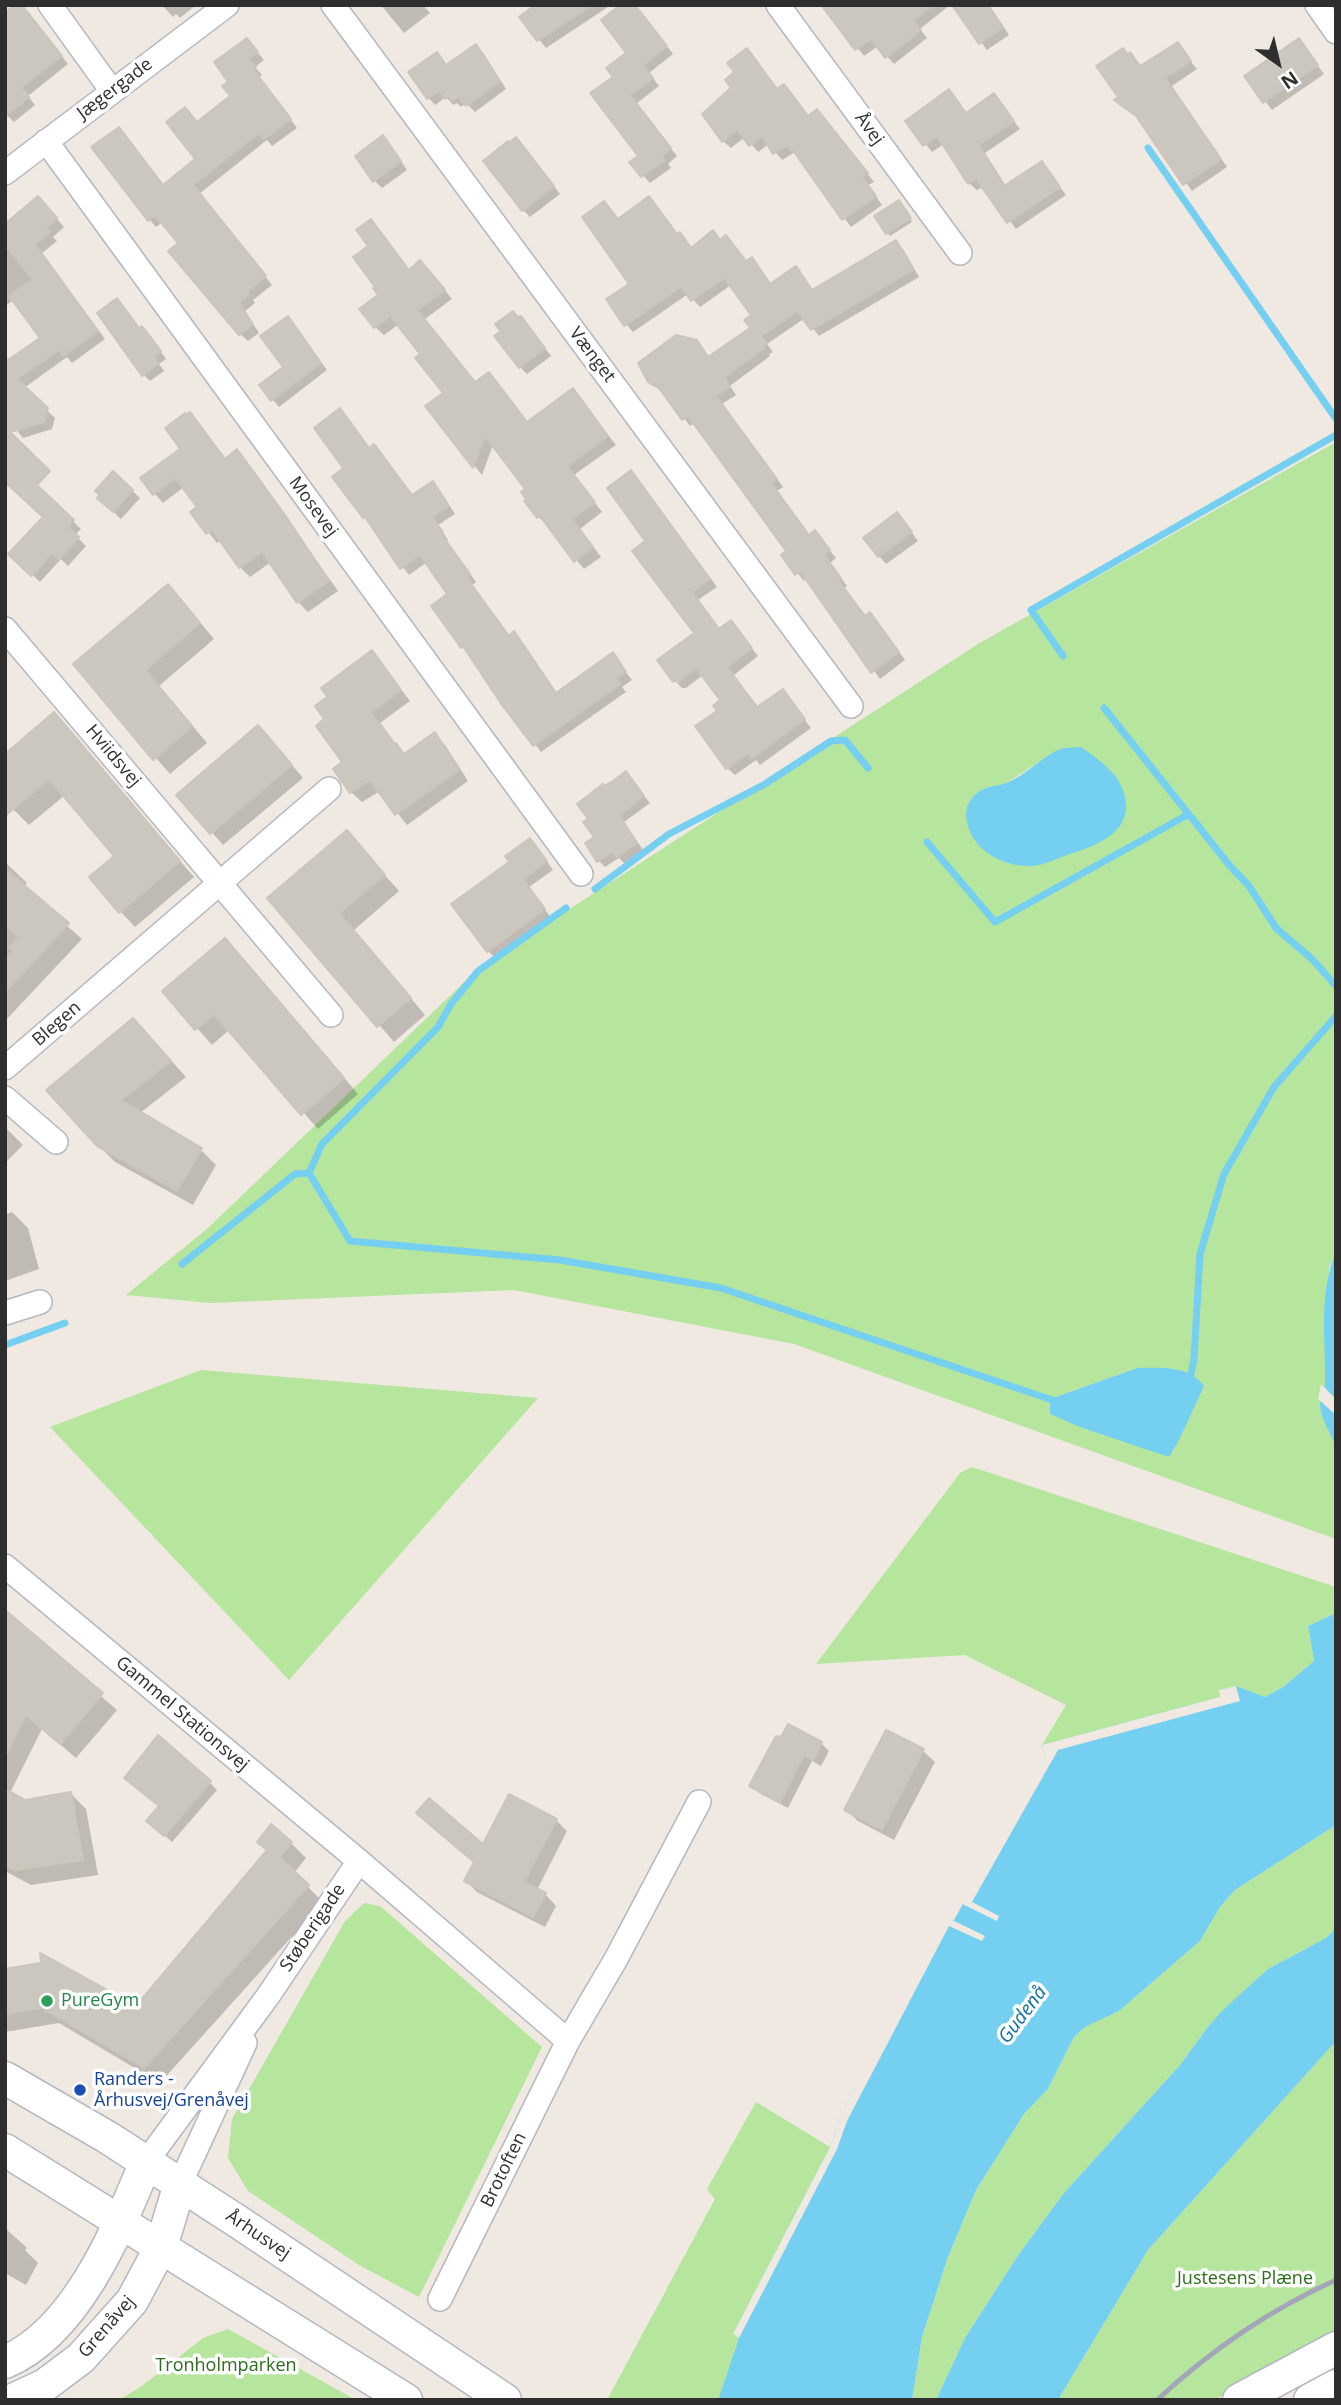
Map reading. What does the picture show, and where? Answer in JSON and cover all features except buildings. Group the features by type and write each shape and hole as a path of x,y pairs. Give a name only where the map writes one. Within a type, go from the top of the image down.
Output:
{"main road":[{"name":"Århusvej","path":"5,2078 146,2162 505,2400"},
{"path":"5,2150 406,2400"},
{"path":"5,2362 39,2340 93,2277 146,2162"},
{"name":"Grenåvej","path":"13,2400 46,2385 81,2358 132,2301 161,2247 180,2184"},
{"path":"1238,2400 1336,2348"},
{"path":"1310,2400 1336,2386"}],"street":[{"path":"50,5 113,91"},
{"name":"Jægergade","path":"5,173 227,5"},
{"name":"Vænget","path":"333,5 851,706"},
{"name":"Åvej","path":"778,5 960,253"},
{"path":"1317,5 1336,32"},
{"name":"Mosevej","path":"46,141 581,874"},
{"name":"Hviidsvej","path":"5,629 331,1015"},
{"path":"221,883 329,789"},
{"name":"Blegen","path":"5,1068 221,883"},
{"path":"5,1098 56,1142"},
{"path":"5,1313 40,1302"},
{"name":"Gammel Stationsvej","path":"5,1566 359,1861"},
{"name":"Brotoften","path":"440,2299 568,2041 616,1959 699,1802"},
{"path":"359,1861 568,2041"},
{"name":"Støberigade","path":"146,2162 268,1996 359,1861"},
{"name":"Støberigade","path":"180,2184 268,1996"}],"green space":[{"path":"1336,442 1336,1250 1329,1268 1325,1386 1320,1405 1336,1446 1336,1539 794,1344 514,1290 210,1303 126,1295 208,1228 480,967 978,644","holes":["1060,749 1009,864 983,789 1006,783","1137,1368 1169,1457 1050,1399"]},
{"path":"201,1370 538,1398 289,1680 50,1427"},
{"path":"972,1467 1336,1587 1336,1613 1308,1626 1314,1661 1283,1687 1265,1697 1236,1686 1220,1690 1221,1697 1042,1745 1066,1705 965,1655 816,1664 960,1473"},
{"path":"1336,1825 1336,1928 1326,1938 1268,1969 1207,2028 1180,2065 1064,2193 1019,2254 965,2338 936,2400 912,2400 922,2337 948,2257 976,2190 1024,2114 1048,2089 1074,2037 1084,2027 1119,2011 1200,1941 1220,1907 1235,1890"},
{"path":"364,1903 380,1906 542,2047 419,2297 359,2265 248,2191 228,2158 232,2119 345,1921"},
{"name":"Justesens Plæne","path":"1336,2041 1336,2333 1214,2400 1058,2400 1148,2250"},
{"path":"756,2102 830,2147 733,2334 739,2338 718,2400 607,2400 715,2199 707,2189"},
{"name":"Tronholmparken","path":"228,2329 356,2400 119,2400 142,2386 203,2338"}],"water":[{"path":"1081,747 1110,770 1119,782 1126,803 1121,825 1091,846 1032,866 1010,864 983,849 970,832 966,817 968,804 973,797 983,789 1013,780 1060,749"},
{"path":"1336,1250 1336,1446 1320,1405 1325,1384 1325,1301"},
{"path":"1137,1368 1182,1371 1198,1379 1204,1386 1169,1457 1050,1414 1050,1399"},
{"name":"Gudenå","path":"1336,1613 1336,1825 1235,1890 1220,1907 1200,1941 1119,2011 1085,2027 1074,2037 1048,2089 1024,2114 976,2190 948,2257 922,2337 912,2400 718,2400 739,2338 733,2334 830,2147 839,2120 941,1920 954,1920 1045,1757 1042,1745 1220,1697 1219,1690 1236,1686 1265,1697 1283,1687 1314,1661 1308,1626"},
{"path":"1336,1928 1336,2041 1148,2250 1058,2400 936,2400 965,2338 1019,2254 1064,2193 1180,2065 1223,2010 1268,1969 1326,1938"}],"pier":[{"path":"1321,1384 1336,1399 1336,1415 1318,1399"},
{"path":"1236,1686 1240,1701 1058,1750 972,1902 999,1916 997,1921 958,1902 960,1898 964,1899 1045,1757 1042,1745 1220,1697 1219,1690"},
{"path":"940,1917 946,1917 985,1936 982,1941 949,1926 847,2121 837,2149 739,2338 733,2334 830,2147 839,2120"}],"waterway":[{"path":"1148,148 1336,419"},
{"path":"1063,656 1031,610 1336,435"},
{"path":"1104,708 1249,886 1276,928 1313,960 1336,986"},
{"path":"595,889 669,834 765,784 831,741 845,740 868,768"},
{"path":"927,842 995,922 1189,814"},
{"path":"566,908 478,971 451,1004 438,1027 322,1144 309,1173 350,1241 560,1260 721,1288 1058,1402"},
{"path":"1189,1384 1194,1359 1200,1254 1224,1174 1274,1087 1336,1016"},
{"path":"182,1264 295,1174 309,1173"},
{"path":"5,1345 65,1323"}],"railway":[{"path":"1157,2400 1198,2365 1242,2333 1288,2304 1336,2280"}],"place":[{"name":"PureGym","path":"47,2001"},
{"name":"Randers - Århusvej/Grenåvej","path":"80,2090"}]}
